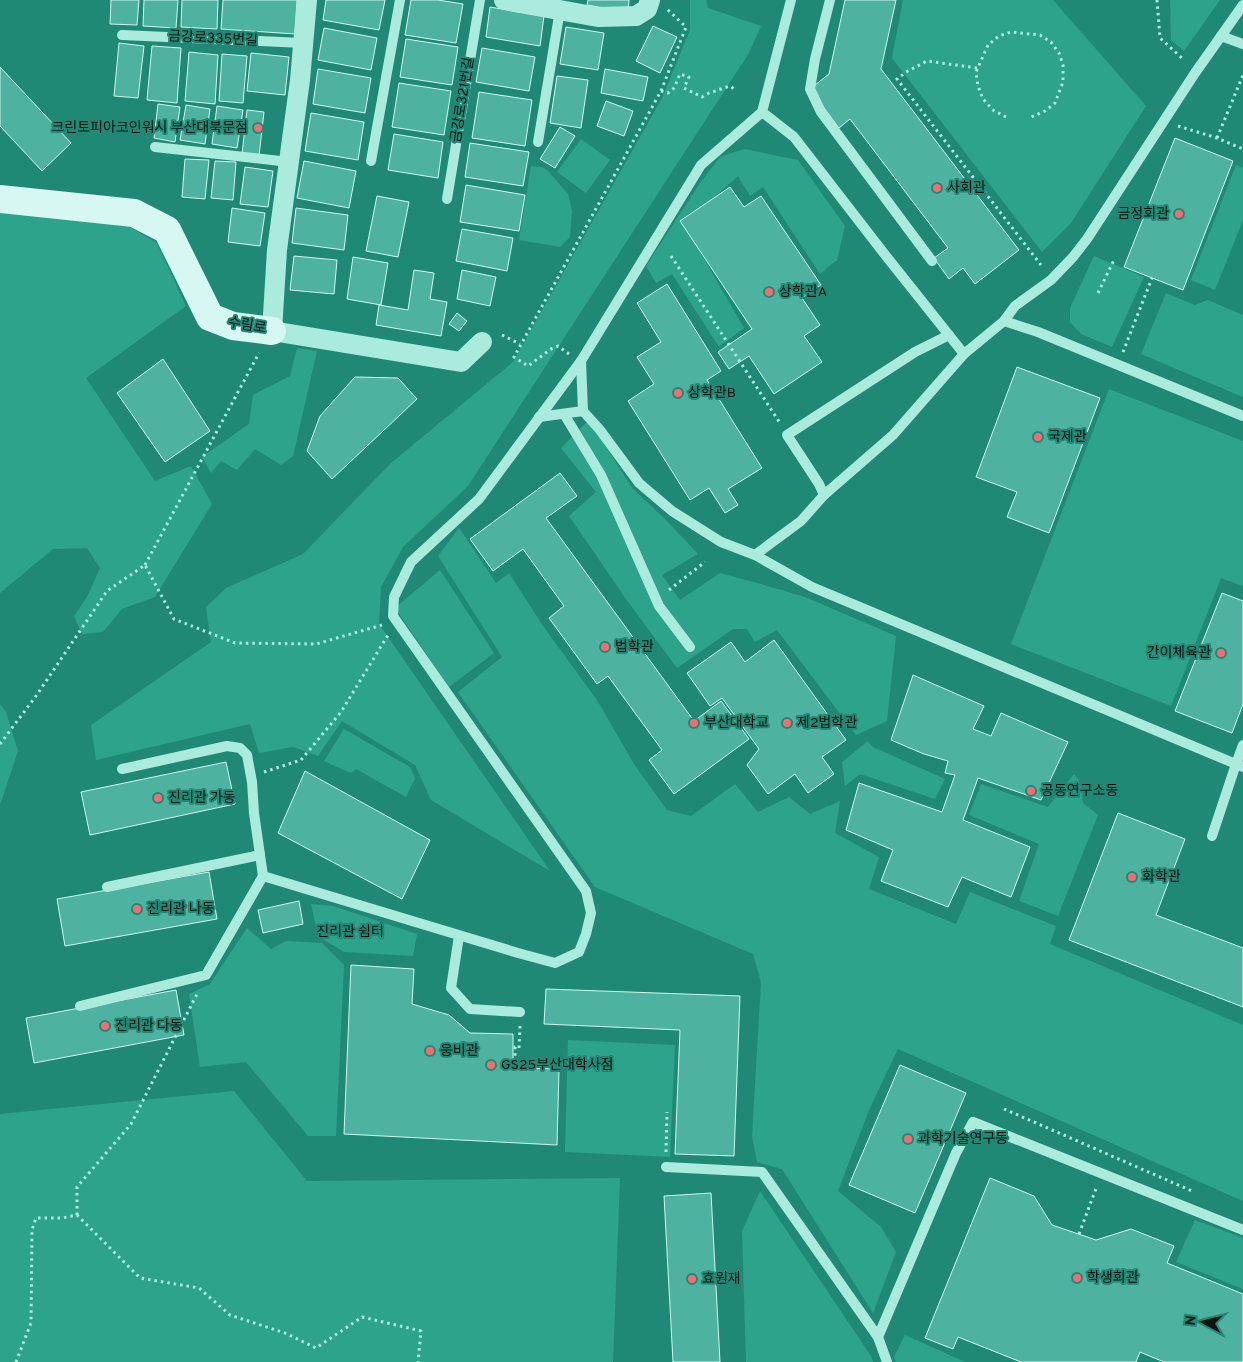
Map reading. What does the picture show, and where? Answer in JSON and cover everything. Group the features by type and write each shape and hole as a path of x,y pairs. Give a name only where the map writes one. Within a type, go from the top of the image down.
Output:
{"main road":[{"name":"수림로","path":"0,199 134,212 167,230 210,317 234,326 272,331"}],"street":[{"path":"272,331 277,250 300,80 307,0"},
{"path":"504,0 598,17 636,16 657,3"},
{"name":"수림로","path":"272,331 461,362 482,342"}],"lane":[{"path":"371,161 400,0"},
{"name":"금강로321번길","path":"447,199 480,0"},
{"path":"263,876 555,963 579,952 591,913 586,891 393,616 394,597 411,562 479,499 581,361 701,165 762,112 791,0"},
{"path":"830,0 810,89 821,112 932,261"},
{"path":"755,555 801,521 824,495 893,435 964,354 1004,320 1015,306 1051,280 1078,251 1195,73 1243,5"},
{"path":"538,142 560,10"},
{"name":"금강로335번길","path":"122,34 304,43"},
{"path":"1221,36 1243,44"},
{"path":"762,112 794,137 964,354"},
{"path":"155,148 289,162"},
{"path":"1004,320 1038,332 1243,416"},
{"path":"824,495 819,484 787,435 915,352 950,335"},
{"path":"581,361 583,411 600,430 639,483 672,511 721,542 755,555 812,587 1240,765"},
{"path":"539,417 583,411"},
{"path":"564,414 601,475 659,606 690,647"},
{"path":"1212,836 1240,765 1243,745"},
{"path":"80,1006 206,975 263,876 254,813 252,782 247,755 240,748 227,746 122,769"},
{"path":"107,887 260,855"},
{"path":"460,936 451,988 470,1009 520,1012"},
{"path":"878,1336 956,1153 974,1122 1243,1230"},
{"path":"666,1167 762,1172 878,1336 887,1362"}],"path":[{"path":"1157,0 1160,38 1183,59"},
{"path":"570,354 558,346 528,366 514,357 661,92 686,27 657,3"},
{"path":"1006,117 993,110 983,100 978,86 977,68 988,45 999,36 1011,32 1040,35 1051,42 1059,53 1063,65 1064,78 1055,102 1045,112 1029,118"},
{"path":"977,68 927,61 897,79 1041,265"},
{"path":"661,92 668,93 674,88 680,74 689,77 684,88 702,96 730,86 734,89"},
{"path":"1217,138 1243,75"},
{"path":"1163,122 1217,138 1243,149"},
{"path":"671,256 787,435"},
{"path":"1098,293 1114,260"},
{"path":"1123,352 1152,278"},
{"path":"0,744 36,696 108,591 145,565 272,331"},
{"path":"656,599 705,562"},
{"path":"145,565 174,620 235,643 316,644 385,624"},
{"path":"263,772 301,760 341,712 390,631"},
{"path":"206,975 131,1124 77,1187 77,1215 140,1278 199,1288 230,1315 285,1333 316,1348 362,1317 421,1331 418,1362"},
{"path":"520,1036 519,1048 515,1047 515,1060 545,1064"},
{"path":"1004,1110 1199,1194"},
{"path":"666,1167 668,1112"},
{"path":"1079,1234 1101,1174"},
{"path":"16,1362 31,1324 32,1230 36,1218 62,1218 77,1215"}],"green space":[{"path":"690,0 706,0 708,8 761,26 749,53 468,486 403,547 381,587 379,624 550,871 431,800 415,765 342,721 318,756 293,747 259,753 250,724 96,760 91,725 211,642 206,607 226,588 303,554 391,463 513,362 662,98 690,30"},
{"path":"903,0 1053,0 1146,106 1071,223 1042,252 892,58"},
{"path":"1170,0 1220,0 1184,51 1171,40"},
{"path":"581,139 610,160 586,193 557,172"},
{"path":"744,149 798,160 845,226 837,260 820,274 763,187 750,196 738,176 684,224 744,328 719,347 672,274 656,283 646,266 700,183 720,157"},
{"path":"1236,165 1243,168 1243,220 1215,290 1191,280"},
{"path":"531,166 542,167 549,172 568,194 572,210 570,237 560,247 519,240"},
{"path":"0,212 126,225 157,243 186,306 86,378 155,481 191,466 212,504 155,597 122,609 103,632 82,634 74,616 87,597 100,568 87,548 53,549 0,593"},
{"path":"1094,256 1144,277 1112,347 1081,334 1070,322 1070,308"},
{"path":"1166,293 1195,305 1208,300 1243,315 1243,397 1141,354"},
{"path":"297,348 317,351 293,456 281,465 255,449 237,470 221,461 211,473 202,457 249,424 253,395 290,376"},
{"path":"1109,389 1243,441 1243,586 1221,578 1171,706 1011,644"},
{"path":"589,420 632,488 698,554 662,575 680,600 720,573 805,597 896,636 887,721 856,735 777,630 755,642 747,629 733,629 677,668 626,599 569,516 596,492 561,448"},
{"path":"459,528 496,583 509,573 543,626 597,700 634,764 667,810 691,816 735,784 758,812 789,797 810,814 840,801 835,833 879,857 869,889 956,924 970,892 1056,926 1050,944 1243,1025 1243,1201 898,1049 869,1110 838,1191 881,1227 896,1252 873,1313 782,1169 757,1162 752,1136 761,982 753,954 595,887 458,692 502,657 438,556"},
{"path":"440,570 494,653 449,687 395,608"},
{"path":"0,704 6,712 18,751 0,805"},
{"path":"344,729 410,767 415,778 406,797 356,769 351,773 324,761"},
{"path":"868,741 873,747 945,779 935,799 860,774 845,786 842,762"},
{"path":"1074,774 1081,783 1083,803 1098,815 1058,916 1019,901 1039,844 969,815 981,784 1048,807"},
{"name":"진리관 쉼터","path":"311,904 333,906 417,934 413,956 344,952 318,936"},
{"path":"247,928 271,949 286,941 322,943 344,965 336,1136 308,1136 246,1062 200,1067 189,994 210,984"},
{"path":"568,1040 675,1045 670,1157 565,1152"},
{"path":"234,1091 307,1181 620,1178 613,1362 0,1362 0,1114"},
{"path":"760,1191 871,1356 873,1362 746,1362 742,1231"},
{"path":"1195,1220 1243,1238 1243,1289 1176,1262"},
{"path":"905,1335 965,1362 896,1362 894,1357"}],"building":[{"path":"111,0 139,0 137,25 110,24"},
{"path":"144,0 178,0 176,28 143,26"},
{"path":"182,0 218,0 217,29 181,27"},
{"path":"223,0 297,0 295,34 221,29"},
{"path":"326,0 385,0 379,30 323,20"},
{"path":"411,0 438,0 463,4 456,43 405,35"},
{"path":"588,0 629,0 628,12 587,5"},
{"name":"사회관","path":"845,0 896,0 881,69 1019,250 975,284 963,268 949,279 934,258 948,248 850,119 839,128 810,89 829,74"},
{"path":"490,7 544,16 540,46 486,37"},
{"path":"653,26 677,37 660,73 636,61"},
{"path":"566,27 604,33 598,70 560,64"},
{"path":"324,28 377,38 371,70 318,60"},
{"path":"406,39 458,47 452,85 400,77"},
{"path":"119,43 144,46 138,98 114,96"},
{"path":"152,46 181,48 177,103 147,100"},
{"path":"482,48 535,57 529,91 476,82"},
{"path":"189,52 218,55 215,104 185,101"},
{"path":"251,53 289,57 285,95 247,91"},
{"path":"222,54 247,56 243,103 219,101"},
{"path":"0,67 71,143 42,171 0,126"},
{"path":"318,69 371,78 365,113 313,104"},
{"path":"605,69 648,77 643,101 601,93"},
{"path":"557,76 588,80 581,128 550,123"},
{"path":"399,83 451,91 444,135 392,127"},
{"path":"479,92 532,100 525,146 472,138"},
{"path":"606,101 633,111 624,136 597,126"},
{"path":"158,104 180,107 175,142 154,138"},
{"path":"186,105 210,109 205,144 180,140"},
{"path":"217,106 243,110 237,148 212,144"},
{"path":"247,110 264,112 259,156 242,154"},
{"path":"311,113 364,122 358,160 305,151"},
{"path":"560,127 575,136 555,168 540,159"},
{"path":"394,134 443,142 438,178 388,170"},
{"name":"금정회관","path":"1175,138 1233,161 1183,290 1124,267"},
{"path":"470,143 529,152 523,186 465,177"},
{"path":"185,159 209,160 205,199 182,197"},
{"path":"215,161 236,162 233,200 211,198"},
{"path":"304,161 356,171 349,208 297,198"},
{"path":"245,167 273,171 268,207 240,204"},
{"path":"466,185 525,195 519,231 460,222"},
{"name":"상학관A","path":"730,187 744,207 761,196 821,285 802,298 820,325 804,336 822,362 774,394 749,356 729,369 718,352 752,329 680,221"},
{"path":"377,196 409,202 398,257 366,251"},
{"path":"232,208 265,213 260,246 228,242"},
{"path":"296,208 348,215 344,250 292,243"},
{"path":"462,229 513,238 507,271 456,261"},
{"path":"294,256 337,260 334,294 290,290"},
{"path":"353,257 388,263 381,305 347,299"},
{"path":"414,270 434,273 430,299 447,302 441,336 376,325 379,305 408,310"},
{"path":"462,270 496,277 490,306 457,299"},
{"name":"상학관B","path":"667,284 721,371 707,380 762,468 728,489 738,505 725,513 709,488 690,500 628,401 654,384 637,357 661,342 637,303"},
{"path":"457,313 467,321 459,331 449,324"},
{"path":"163,359 210,431 165,462 117,393"},
{"name":"국제관","path":"1017,367 1100,398 1049,533 1007,517 1017,492 976,477"},
{"path":"355,377 398,378 417,399 332,479 307,451 320,416"},
{"name":"법학관","path":"560,473 577,496 546,518 694,721 721,701 749,739 674,794 649,760 662,750 608,676 597,684 549,618 564,606 523,549 493,571 470,539"},
{"name":"간이체육관","path":"1222,593 1243,601 1243,704 1232,733 1175,711"},
{"name":"제2법학관","path":"774,640 846,740 822,757 834,774 808,793 795,774 768,794 747,765 759,749 722,698 710,706 687,673 731,642 745,662"},
{"name":"공동연구소동","path":"913,675 984,706 973,729 991,736 1001,713 1068,742 1041,800 978,778 963,820 1030,847 1011,897 962,877 948,907 881,881 893,850 846,830 859,783 942,812 955,775 945,773 948,761 924,754 891,740"},
{"name":"진리관 가동","path":"226,762 235,804 90,835 81,792"},
{"path":"305,771 430,840 402,899 278,833"},
{"name":"화학관","path":"1118,813 1185,839 1156,915 1243,948 1243,1007 1069,940"},
{"name":"진리관 나동","path":"209,872 217,919 65,946 57,899"},
{"path":"299,901 303,924 263,933 258,910"},
{"name":"웅비관","path":"351,965 414,969 412,1004 449,1015 470,1033 513,1034 513,1068 559,1069 557,1145 344,1134"},
{"path":"546,989 740,996 734,1156 675,1154 680,1030 544,1024"},
{"name":"진리관 다동","path":"176,990 184,1035 34,1063 26,1018"},
{"name":"과학기술연구동","path":"900,1065 966,1093 915,1213 849,1185"},
{"name":"학생회관","path":"990,1178 1034,1196 1052,1225 1096,1240 1131,1229 1174,1246 1167,1263 1243,1294 1243,1362 1164,1362 1140,1352 1136,1362 1021,1362 958,1337 953,1349 925,1338"},
{"name":"효원재","path":"711,1193 720,1362 673,1362 664,1196"}],"place":[{"name":"크린토피아코인워시 부산대북문점","path":"258,128"},
{"name":"사회관","path":"937,188"},
{"name":"금정회관","path":"1179,214"},
{"name":"상학관A","path":"769,292"},
{"name":"상학관B","path":"678,393"},
{"name":"국제관","path":"1038,437"},
{"name":"법학관","path":"605,647"},
{"name":"간이체육관","path":"1221,653"},
{"name":"부산대학교","path":"694,723"},
{"name":"제2법학관","path":"787,723"},
{"name":"공동연구소동","path":"1031,791"},
{"name":"진리관 가동","path":"158,798"},
{"name":"화학관","path":"1132,877"},
{"name":"진리관 나동","path":"137,909"},
{"name":"진리관 다동","path":"105,1026"},
{"name":"웅비관","path":"430,1051"},
{"name":"GS25부산대학사점","path":"491,1065"},
{"name":"과학기술연구동","path":"908,1139"},
{"name":"학생회관","path":"1077,1278"},
{"name":"효원재","path":"692,1279"}]}
